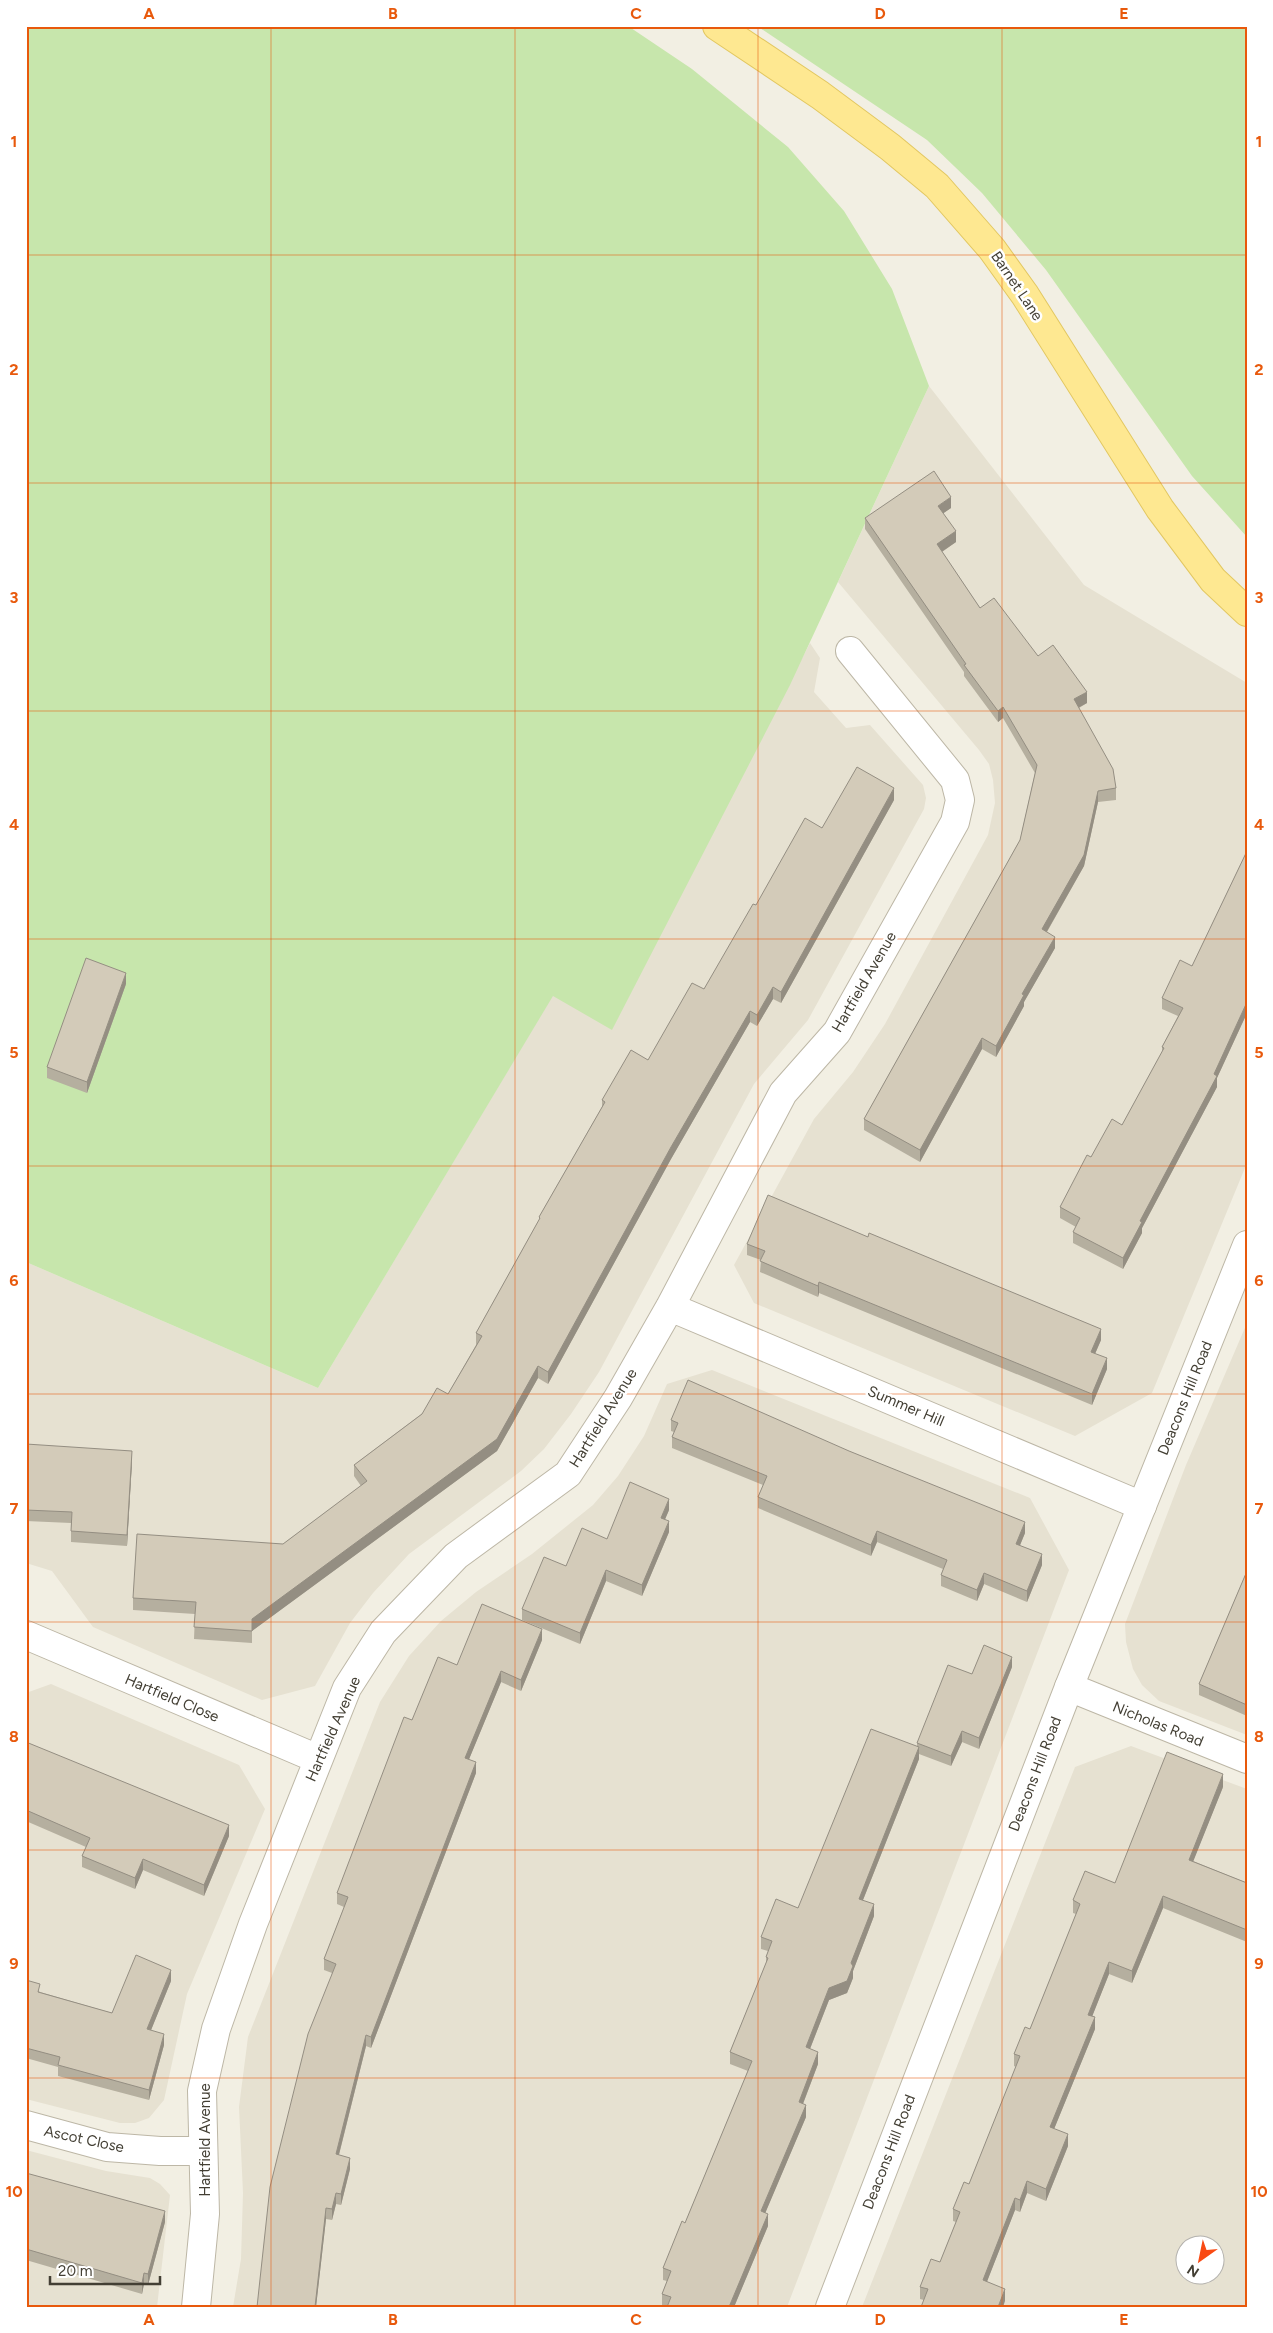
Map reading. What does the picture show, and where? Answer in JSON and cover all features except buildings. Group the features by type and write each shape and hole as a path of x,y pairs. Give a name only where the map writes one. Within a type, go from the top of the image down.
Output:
{"main road":[{"name":"Barnet Lane","path":"717,26 820,95 890,147 937,186 992,249 1025,295 1160,508 1213,580 1247,612"}],"street":[{"name":"Hartfield Avenue","path":"196,2307 205,2214 202,2090 216,2030 253,1924 347,1688 383,1632 456,1556 568,1474 618,1398 670,1307 783,1093 837,1032 955,822 960,800 955,780 850,651"},
{"name":"Deacons Hill Road","path":"830,2307 1069,1687 1247,1245"},
{"name":"Summer Hill","path":"670,1307 1142,1506"},
{"name":"Hartfield Close","path":"26,1635 318,1759"},
{"name":"Nicholas Road","path":"1069,1687 1247,1759"},
{"name":"Ascot Close","path":"26,2126 107,2147 160,2151 203,2151"}],"shaded area":[{"path":"929,386 1084,585 1247,683 1247,1163 1152,1393 1075,1436 754,1303 734,1265 814,1119 853,1072 885,1024 988,835 995,803 993,780 989,764 838,582"},
{"path":"810,643 820,658 814,692 846,728 870,725 923,785 926,798 924,809 808,1020 754,1084 599,1372 571,1414 544,1449 521,1471 409,1554 373,1593 350,1623 315,1686 262,1700 93,1627 52,1571 26,1563 26,1262 318,1388 553,995 612,1029"},
{"path":"1247,1323 1247,1735 1159,1701 1142,1685 1133,1669 1126,1642 1125,1624 1186,1465"},
{"path":"712,1370 1030,1498 1069,1570 787,2307 233,2307 241,2259 243,2193 239,2107 248,2037 380,1702 409,1656 441,1621 476,1592 532,1554 593,1505 618,1476 644,1436 667,1384"},
{"path":"51,1684 239,1765 265,1809 187,1994 164,2100 149,2118 135,2123 120,2123 26,2099 26,1693"},
{"path":"1131,1746 1247,1789 1247,2307 862,2307 1075,1767"},
{"path":"26,2150 106,2171 150,2178 160,2184 170,2195 157,2307 26,2307"}],"green space":[{"path":"26,26 628,26 692,69 788,147 844,211 892,289 929,386 790,685 612,1030 553,996 318,1388 26,1262"},
{"path":"757,26 1247,26 1247,537 1192,476 1046,270 982,193 927,140"}]}
